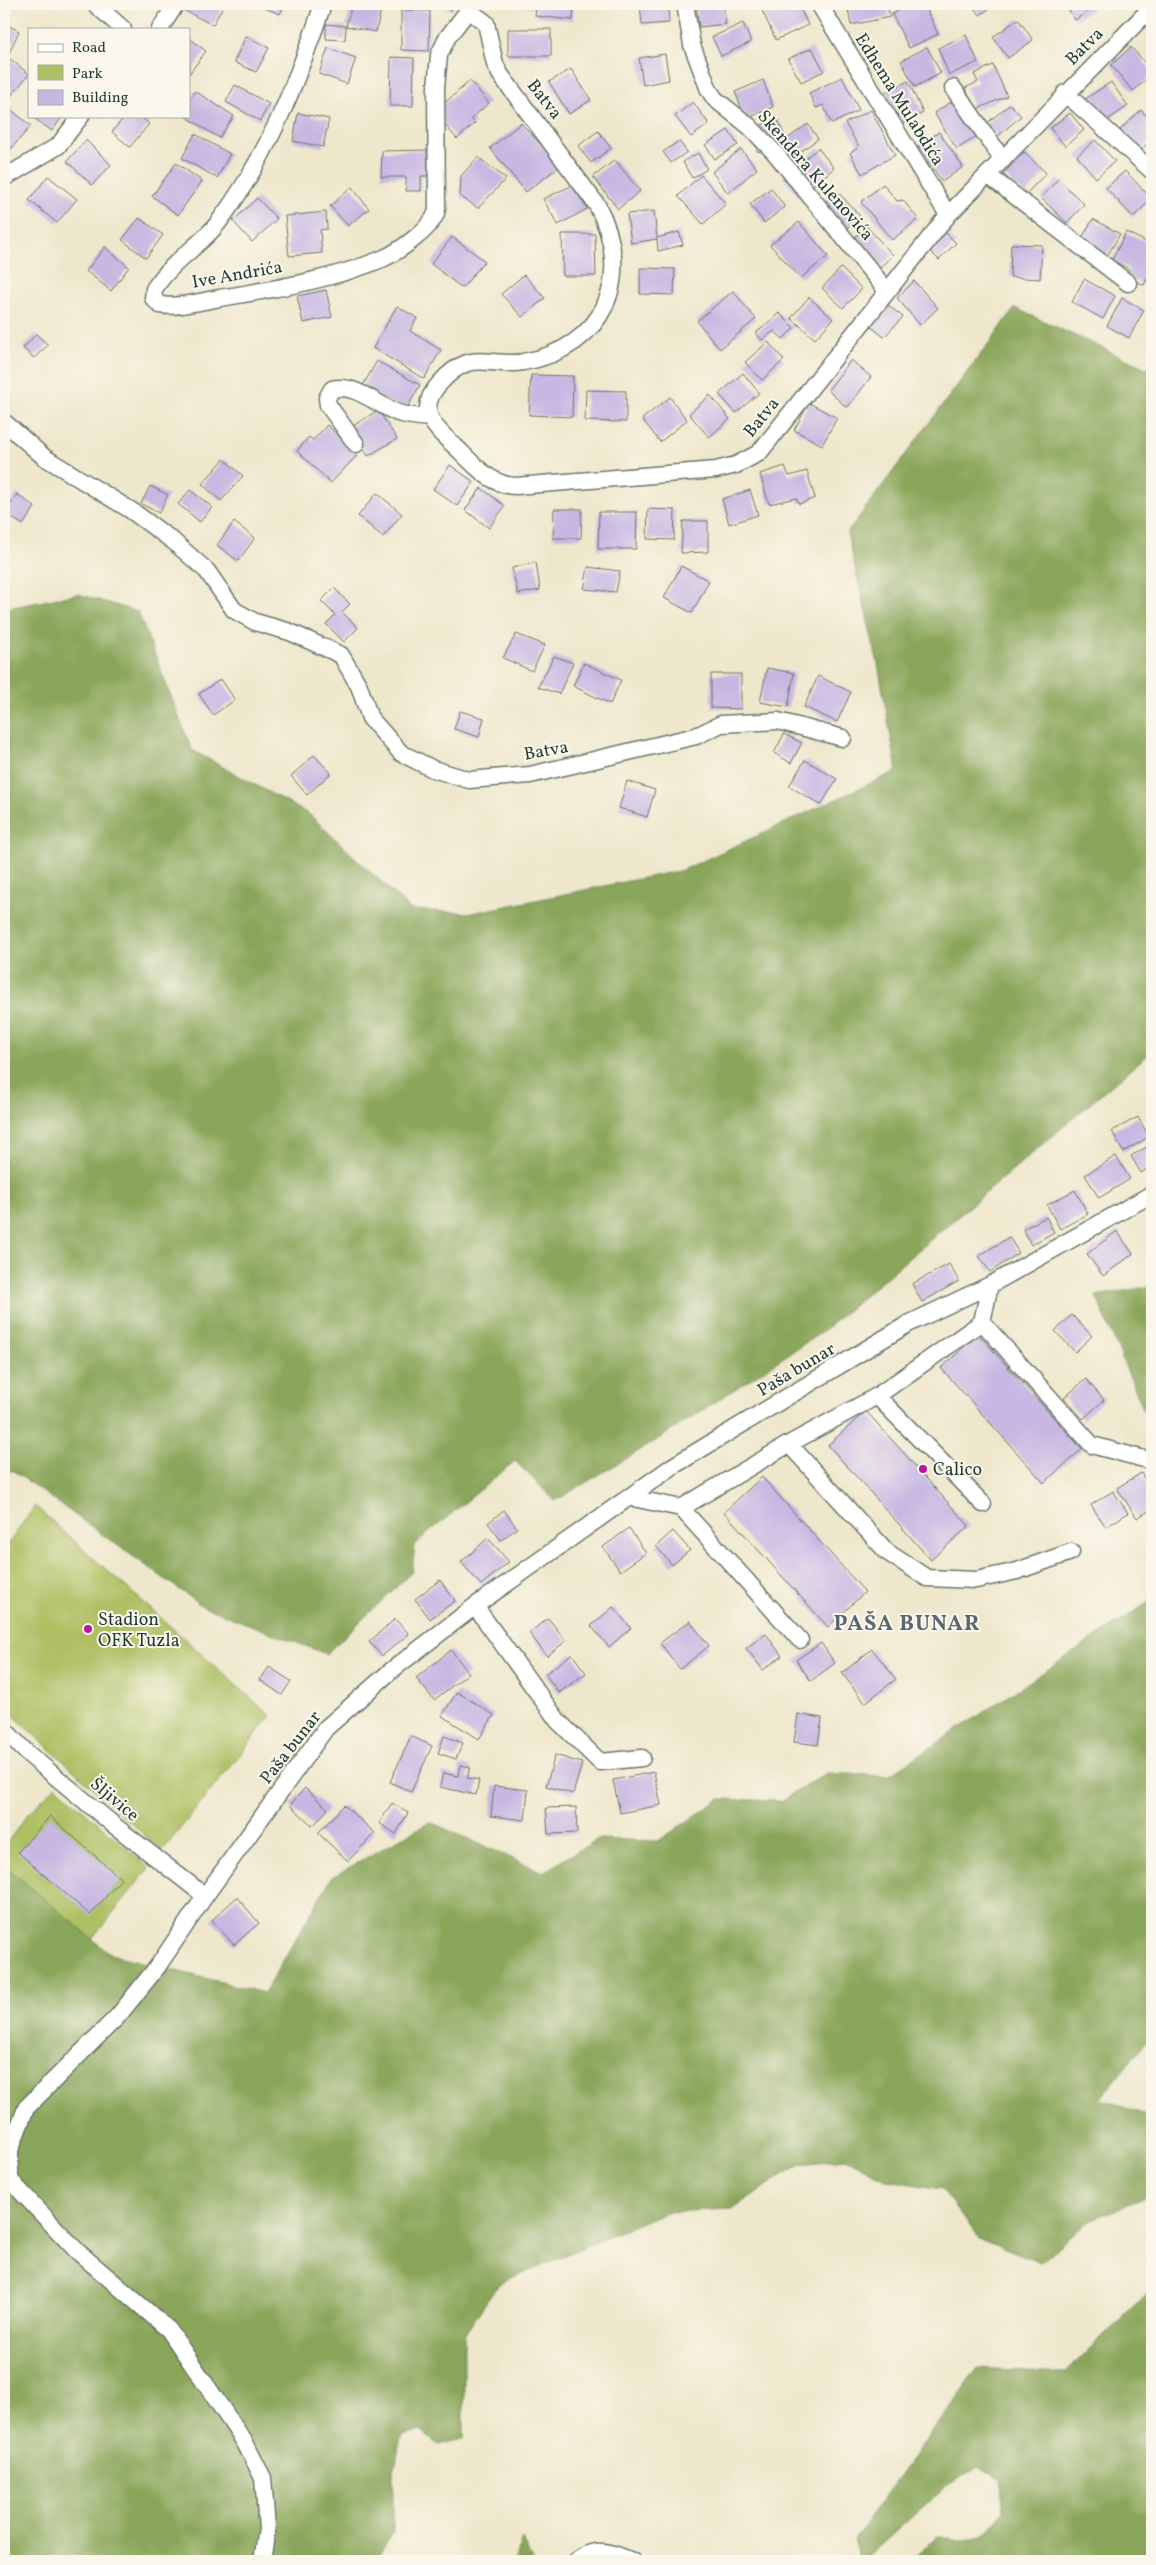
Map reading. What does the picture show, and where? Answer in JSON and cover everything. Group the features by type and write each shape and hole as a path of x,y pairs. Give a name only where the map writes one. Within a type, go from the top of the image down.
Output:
{"street":[{"path":"95,4 122,28"},
{"path":"161,28 176,4"},
{"name":"Ive Andrića","path":"323,4 290,95 266,150 217,224 159,282 154,290 153,298 160,305 172,306 250,293 352,270 384,258 401,248 420,232 435,217 437,209 436,87 439,55 447,38 470,7"},
{"name":"Skendera Kulenovića","path":"685,4 692,45 709,90 715,99 749,126 775,153 887,291"},
{"name":"Edhema Mulabdića","path":"819,4 948,214"},
{"name":"Batva","path":"470,7 486,23 495,64 500,74 597,205 603,217 610,243 611,276 604,309 597,322 576,342 561,351 522,362 501,364 473,362 462,365 441,382 430,397 428,406 430,418 435,428 466,457 502,485 516,486 726,468 744,461 764,448 948,214 989,176 1065,93 1152,7"},
{"path":"953,88 1003,160"},
{"name":"Batva","path":"1065,93 1152,171"},
{"path":"4,178 58,146 79,118"},
{"path":"989,176 1128,283"},
{"path":"356,444 328,405 328,394 333,388 350,390 397,412 430,418"},
{"name":"Batva","path":"4,422 44,457 132,511 172,541 207,571 234,610 255,622 290,632 340,656 359,686 370,718 401,754 433,769 469,780 530,774 584,764 696,736 721,724 778,721 843,738"},
{"name":"Paša bunar","path":"262,2561 267,2529 264,2478 244,2441 169,2330 77,2251 10,2180 10,2150 26,2108 118,2016 158,1966 205,1896 326,1728 392,1670 475,1606 673,1466 908,1324 990,1285 1152,1194"},
{"path":"681,1508 789,1444 877,1396 982,1322 990,1285"},
{"path":"982,1322 1092,1444 1144,1459"},
{"path":"877,1396 982,1504"},
{"path":"789,1444 887,1552 927,1578 976,1580 1017,1571 1071,1552"},
{"path":"628,1497 681,1508 800,1640"},
{"path":"475,1606 558,1721 600,1762 642,1758"},
{"name":"Šljivice","path":"4,1729 27,1753 115,1826 205,1896"},
{"path":"577,2561 585,2554 610,2551 632,2561"}],"green space":[{"path":"1015,308 1148,369 1152,359 1152,1051 822,1332 654,1442 555,1501 515,1461 415,1544 412,1572 326,1654 204,1607 12,1470 4,1477 4,609 78,594 138,612 192,750 310,815 411,910 472,913 683,870 897,771 878,664 847,533"},
{"path":"1152,1286 1152,1430 1096,1296"},
{"name":"Stadion OFK Tuzla","path":"35,1506 271,1716 162,1851 4,1707 4,1550"},
{"path":"1152,1600 1152,2034 1100,2099 1152,2117 1152,2194 1090,2220 1041,2262 979,2238 941,2189 888,2180 846,2159 800,2164 732,2209 666,2212 499,2283 464,2335 464,2438 439,2445 421,2430 403,2435 393,2470 393,2533 375,2561 4,2561 4,1865 110,1954 264,1993 332,1877 430,1822 543,1872 598,1839 658,1841 720,1799 781,1801 827,1773 888,1776"},
{"path":"56,1786 149,1868 4,2049 4,1847 26,1816"},
{"path":"1152,2288 1152,2561 912,2561 937,2535 960,2540 976,2539 982,2536 1004,2512 1000,2479 979,2466 946,2486 863,2561 860,2561 853,2540 978,2368 1065,2373"},
{"path":"523,2540 533,2561 514,2561"}],"building":[{"path":"184,4 224,4 213,25 181,9"},
{"path":"255,4 285,4 280,14"},
{"path":"352,4 382,4 376,32 346,26"},
{"path":"443,4 457,4 450,11"},
{"path":"518,4 574,4 573,20 535,16 536,8 518,6"},
{"path":"640,4 668,4 669,23 642,25"},
{"path":"696,4 723,4 726,24 699,27"},
{"path":"759,4 798,4 808,25 776,40"},
{"path":"847,4 887,4 890,17 851,25"},
{"path":"913,4 924,4 938,34 909,48 892,14"},
{"path":"971,4 996,4 980,15"},
{"path":"1065,4 1096,4 1097,6 1075,20"},
{"path":"401,10 430,11 429,51 401,50"},
{"path":"1018,19 1033,40 1008,58 993,37"},
{"path":"4,23 19,31 9,53 4,50"},
{"path":"743,23 751,42 721,56 712,37"},
{"path":"326,24 346,26 345,40 326,39"},
{"path":"508,29 551,29 551,56 508,56"},
{"path":"966,35 978,62 949,75 938,48"},
{"path":"246,36 269,48 256,72 234,62"},
{"path":"190,39 206,51 190,73"},
{"path":"927,47 941,73 915,87 901,61"},
{"path":"1131,47 1152,71 1152,75 1133,91 1111,65"},
{"path":"328,48 356,58 347,84 319,74"},
{"path":"812,48 824,71 801,82 788,59"},
{"path":"4,54 28,75 4,104"},
{"path":"665,54 669,80 643,85 639,58"},
{"path":"391,57 414,58 413,106 390,106"},
{"path":"993,65 1007,96 975,110 965,88 978,82 974,74"},
{"path":"571,69 591,100 569,114 549,82"},
{"path":"842,77 859,110 832,124 823,105 816,108 809,93"},
{"path":"763,80 773,107 746,119 735,92"},
{"path":"470,81 489,103 471,119 475,123 457,139 434,112"},
{"path":"908,81 923,113 899,125 884,93"},
{"path":"1111,82 1128,106 1102,124 1085,99"},
{"path":"235,85 269,104 260,121 226,102"},
{"path":"195,91 234,116 219,138 188,118 190,118 190,99"},
{"path":"957,98 980,134 957,149 934,113"},
{"path":"693,102 709,124 691,137 675,116"},
{"path":"1010,104 1021,116 997,137 986,124"},
{"path":"9,108 31,126 10,150 4,145 4,114"},
{"path":"871,110 895,155 862,174 850,153 859,147 845,123"},
{"path":"1141,110 1152,122 1152,139 1140,151 1120,130"},
{"path":"298,113 329,119 323,147 293,141"},
{"path":"1070,113 1084,130 1065,146 1050,128"},
{"path":"34,118 62,118 52,131"},
{"path":"123,118 142,118 149,124 130,147 112,132"},
{"path":"777,118 786,139 758,152 749,131"},
{"path":"521,123 560,166 526,192 490,148"},
{"path":"808,124 818,139 797,154 787,139"},
{"path":"728,130 738,145 715,159 705,145"},
{"path":"598,131 611,148 591,163 578,146"},
{"path":"939,132 963,167 942,182 918,147"},
{"path":"195,134 230,154 217,178 182,158"},
{"path":"86,140 111,165 92,185 67,161"},
{"path":"1095,140 1115,161 1096,178 1077,156"},
{"path":"679,141 687,152 671,163 663,152"},
{"path":"818,148 834,168 799,197 783,177"},
{"path":"741,149 757,169 728,193 712,172"},
{"path":"427,150 428,176 421,176 421,191 406,191 406,177 381,177 382,151"},
{"path":"1024,152 1046,173 1025,195 1003,174"},
{"path":"698,153 707,169 692,178 683,162"},
{"path":"478,157 506,179 478,208 460,196 461,176"},
{"path":"615,160 640,191 618,209 593,177"},
{"path":"176,163 202,181 178,215 152,196"},
{"path":"1125,171 1152,199 1133,217 1106,188"},
{"path":"701,175 726,204 703,224 678,196"},
{"path":"48,176 77,199 57,223 29,200"},
{"path":"1058,179 1084,204 1067,223 1041,198"},
{"path":"883,184 897,201 903,200 918,219 892,240 861,202"},
{"path":"573,185 587,209 558,225 543,199"},
{"path":"352,187 369,209 348,226 330,206"},
{"path":"771,188 785,207 764,223 750,204"},
{"path":"837,191 860,216 839,236 816,211"},
{"path":"257,198 277,219 252,242 233,221"},
{"path":"654,211 657,238 679,232 683,245 658,251 657,239 631,243 627,214"},
{"path":"326,212 327,229 320,230 322,253 289,256 285,216"},
{"path":"139,218 163,235 146,258 122,240"},
{"path":"1093,219 1120,234 1106,258 1079,243"},
{"path":"799,222 828,256 801,278 770,245"},
{"path":"866,226 893,255 872,275 845,247"},
{"path":"940,227 956,243 939,260 923,244"},
{"path":"1126,232 1152,245 1152,268 1144,285 1125,276 1129,269 1112,260"},
{"path":"562,234 595,234 596,276 563,276"},
{"path":"452,237 485,261 462,288 431,264"},
{"path":"1011,244 1042,245 1040,279 1010,277"},
{"path":"105,247 129,267 111,291 86,271"},
{"path":"640,268 675,269 674,295 640,294"},
{"path":"841,268 862,289 843,308 822,288"},
{"path":"524,275 545,298 522,317 501,294"},
{"path":"1084,279 1115,296 1103,319 1072,302"},
{"path":"914,281 938,308 920,325 897,298"},
{"path":"326,290 332,317 303,323 297,296"},
{"path":"733,291 756,319 720,349 697,321"},
{"path":"809,297 833,319 815,339 791,318"},
{"path":"878,297 903,317 884,337 860,318"},
{"path":"1122,298 1144,310 1129,338 1107,326"},
{"path":"397,306 417,318 410,331 441,350 424,379 373,348"},
{"path":"779,313 794,328 783,339 774,331 762,340 756,333"},
{"path":"36,334 48,345 34,358 23,348"},
{"path":"768,342 784,360 762,380 745,362"},
{"path":"851,360 871,377 847,408 828,390"},
{"path":"377,361 420,385 405,412 362,387"},
{"path":"743,373 759,393 736,413 719,394"},
{"path":"531,375 573,376 572,417 529,415"},
{"path":"586,390 626,391 626,422 585,421"},
{"path":"710,395 730,419 709,437 689,414"},
{"path":"670,397 687,420 660,442 642,419"},
{"path":"809,403 837,418 822,445 794,430"},
{"path":"378,410 397,439 368,456 350,428"},
{"path":"327,425 358,454 331,483 297,451 309,437 313,440"},
{"path":"224,459 243,476 221,501 202,484"},
{"path":"450,465 474,482 457,506 433,489"},
{"path":"785,466 789,476 807,471 815,498 799,504 796,498 769,504 760,474"},
{"path":"150,486 168,495 159,513 141,504"},
{"path":"481,488 505,506 489,528 465,510"},
{"path":"190,490 212,507 200,522 178,504"},
{"path":"750,490 758,515 729,524 722,499"},
{"path":"377,493 402,514 383,537 358,516"},
{"path":"17,494 35,507 23,525 5,513"},
{"path":"554,509 582,509 581,538 553,538"},
{"path":"648,509 675,510 674,540 647,539"},
{"path":"599,512 637,512 636,549 598,549"},
{"path":"683,521 708,521 708,552 681,553"},
{"path":"234,522 255,538 238,561 217,545"},
{"path":"536,562 540,590 518,594 512,568"},
{"path":"681,566 709,581 692,613 664,598"},
{"path":"588,567 620,571 616,592 584,589"},
{"path":"334,588 350,604 342,612 358,628 344,642 326,624 335,615 321,601"},
{"path":"516,634 545,645 532,671 503,658"},
{"path":"554,656 573,663 559,694 538,687"},
{"path":"584,663 621,680 610,704 573,686"},
{"path":"767,668 794,673 788,707 760,702"},
{"path":"711,674 741,674 741,709 711,708"},
{"path":"818,676 851,692 837,722 804,707"},
{"path":"221,679 235,700 213,715 199,694"},
{"path":"460,711 484,718 479,737 454,729"},
{"path":"784,734 802,743 791,763 774,753"},
{"path":"314,755 331,773 307,795 291,776"},
{"path":"805,760 837,779 821,805 789,786"},
{"path":"627,781 655,790 647,817 619,808"},
{"path":"1138,1117 1149,1137 1123,1152 1112,1131"},
{"path":"1152,1144 1152,1166 1141,1173 1131,1156"},
{"path":"1116,1156 1130,1179 1099,1198 1085,1175"},
{"path":"1075,1190 1088,1214 1060,1229 1047,1205"},
{"path":"1046,1217 1054,1232 1031,1245 1023,1229"},
{"path":"1117,1231 1133,1254 1103,1276 1087,1254"},
{"path":"1009,1237 1019,1253 990,1272 979,1256"},
{"path":"949,1264 959,1281 922,1302 912,1284"},
{"path":"1072,1315 1092,1336 1075,1352 1055,1331"},
{"path":"978,1334 1082,1449 1044,1483 941,1368"},
{"path":"1086,1379 1104,1400 1083,1419 1064,1398"},
{"path":"866,1411 969,1526 931,1560 828,1445"},
{"path":"1141,1473 1152,1491 1152,1509 1137,1518 1117,1488"},
{"path":"762,1477 865,1592 828,1627 724,1512"},
{"path":"1113,1491 1128,1513 1106,1527 1091,1505"},
{"path":"504,1510 517,1528 501,1540 488,1523"},
{"path":"629,1528 646,1553 620,1571 603,1547"},
{"path":"673,1531 690,1550 672,1565 656,1546"},
{"path":"488,1538 509,1562 481,1585 461,1562"},
{"path":"440,1580 455,1601 430,1619 415,1599"},
{"path":"613,1607 631,1628 609,1647 591,1626"},
{"path":"548,1618 566,1641 547,1656 529,1633"},
{"path":"395,1619 409,1634 382,1656 369,1642"},
{"path":"690,1621 709,1646 680,1669 660,1643"},
{"path":"766,1634 782,1656 763,1670 746,1648"},
{"path":"821,1643 835,1663 811,1681 796,1660"},
{"path":"872,1649 896,1679 865,1703 842,1673"},
{"path":"451,1650 469,1673 434,1700 416,1678"},
{"path":"572,1654 586,1673 559,1693 545,1674"},
{"path":"269,1667 291,1681 282,1695 260,1680"},
{"path":"457,1692 494,1715 479,1739 442,1716"},
{"path":"798,1714 822,1718 818,1745 794,1742"},
{"path":"411,1736 432,1746 411,1792 390,1782"},
{"path":"444,1736 463,1743 456,1759 438,1753"},
{"path":"555,1755 582,1763 573,1794 546,1786"},
{"path":"460,1765 470,1767 467,1778 479,1780 476,1795 440,1787 443,1773 458,1776"},
{"path":"654,1772 661,1805 620,1813 613,1780"},
{"path":"494,1786 528,1790 525,1820 491,1816"},
{"path":"305,1788 328,1809 313,1826 290,1805"},
{"path":"392,1803 408,1813 396,1834 379,1823"},
{"path":"344,1805 375,1833 348,1861 318,1833"},
{"path":"576,1807 577,1833 548,1834 546,1808"},
{"path":"50,1816 121,1879 90,1915 18,1852"},
{"path":"237,1897 259,1923 234,1945 212,1920"}],"place":[{"name":"Calico","path":"923,1469"},
{"name":"Stadion OFK Tuzla","path":"88,1629"}],"district":[{"name":"PAŠA BUNAR","path":"907,1622"}]}
